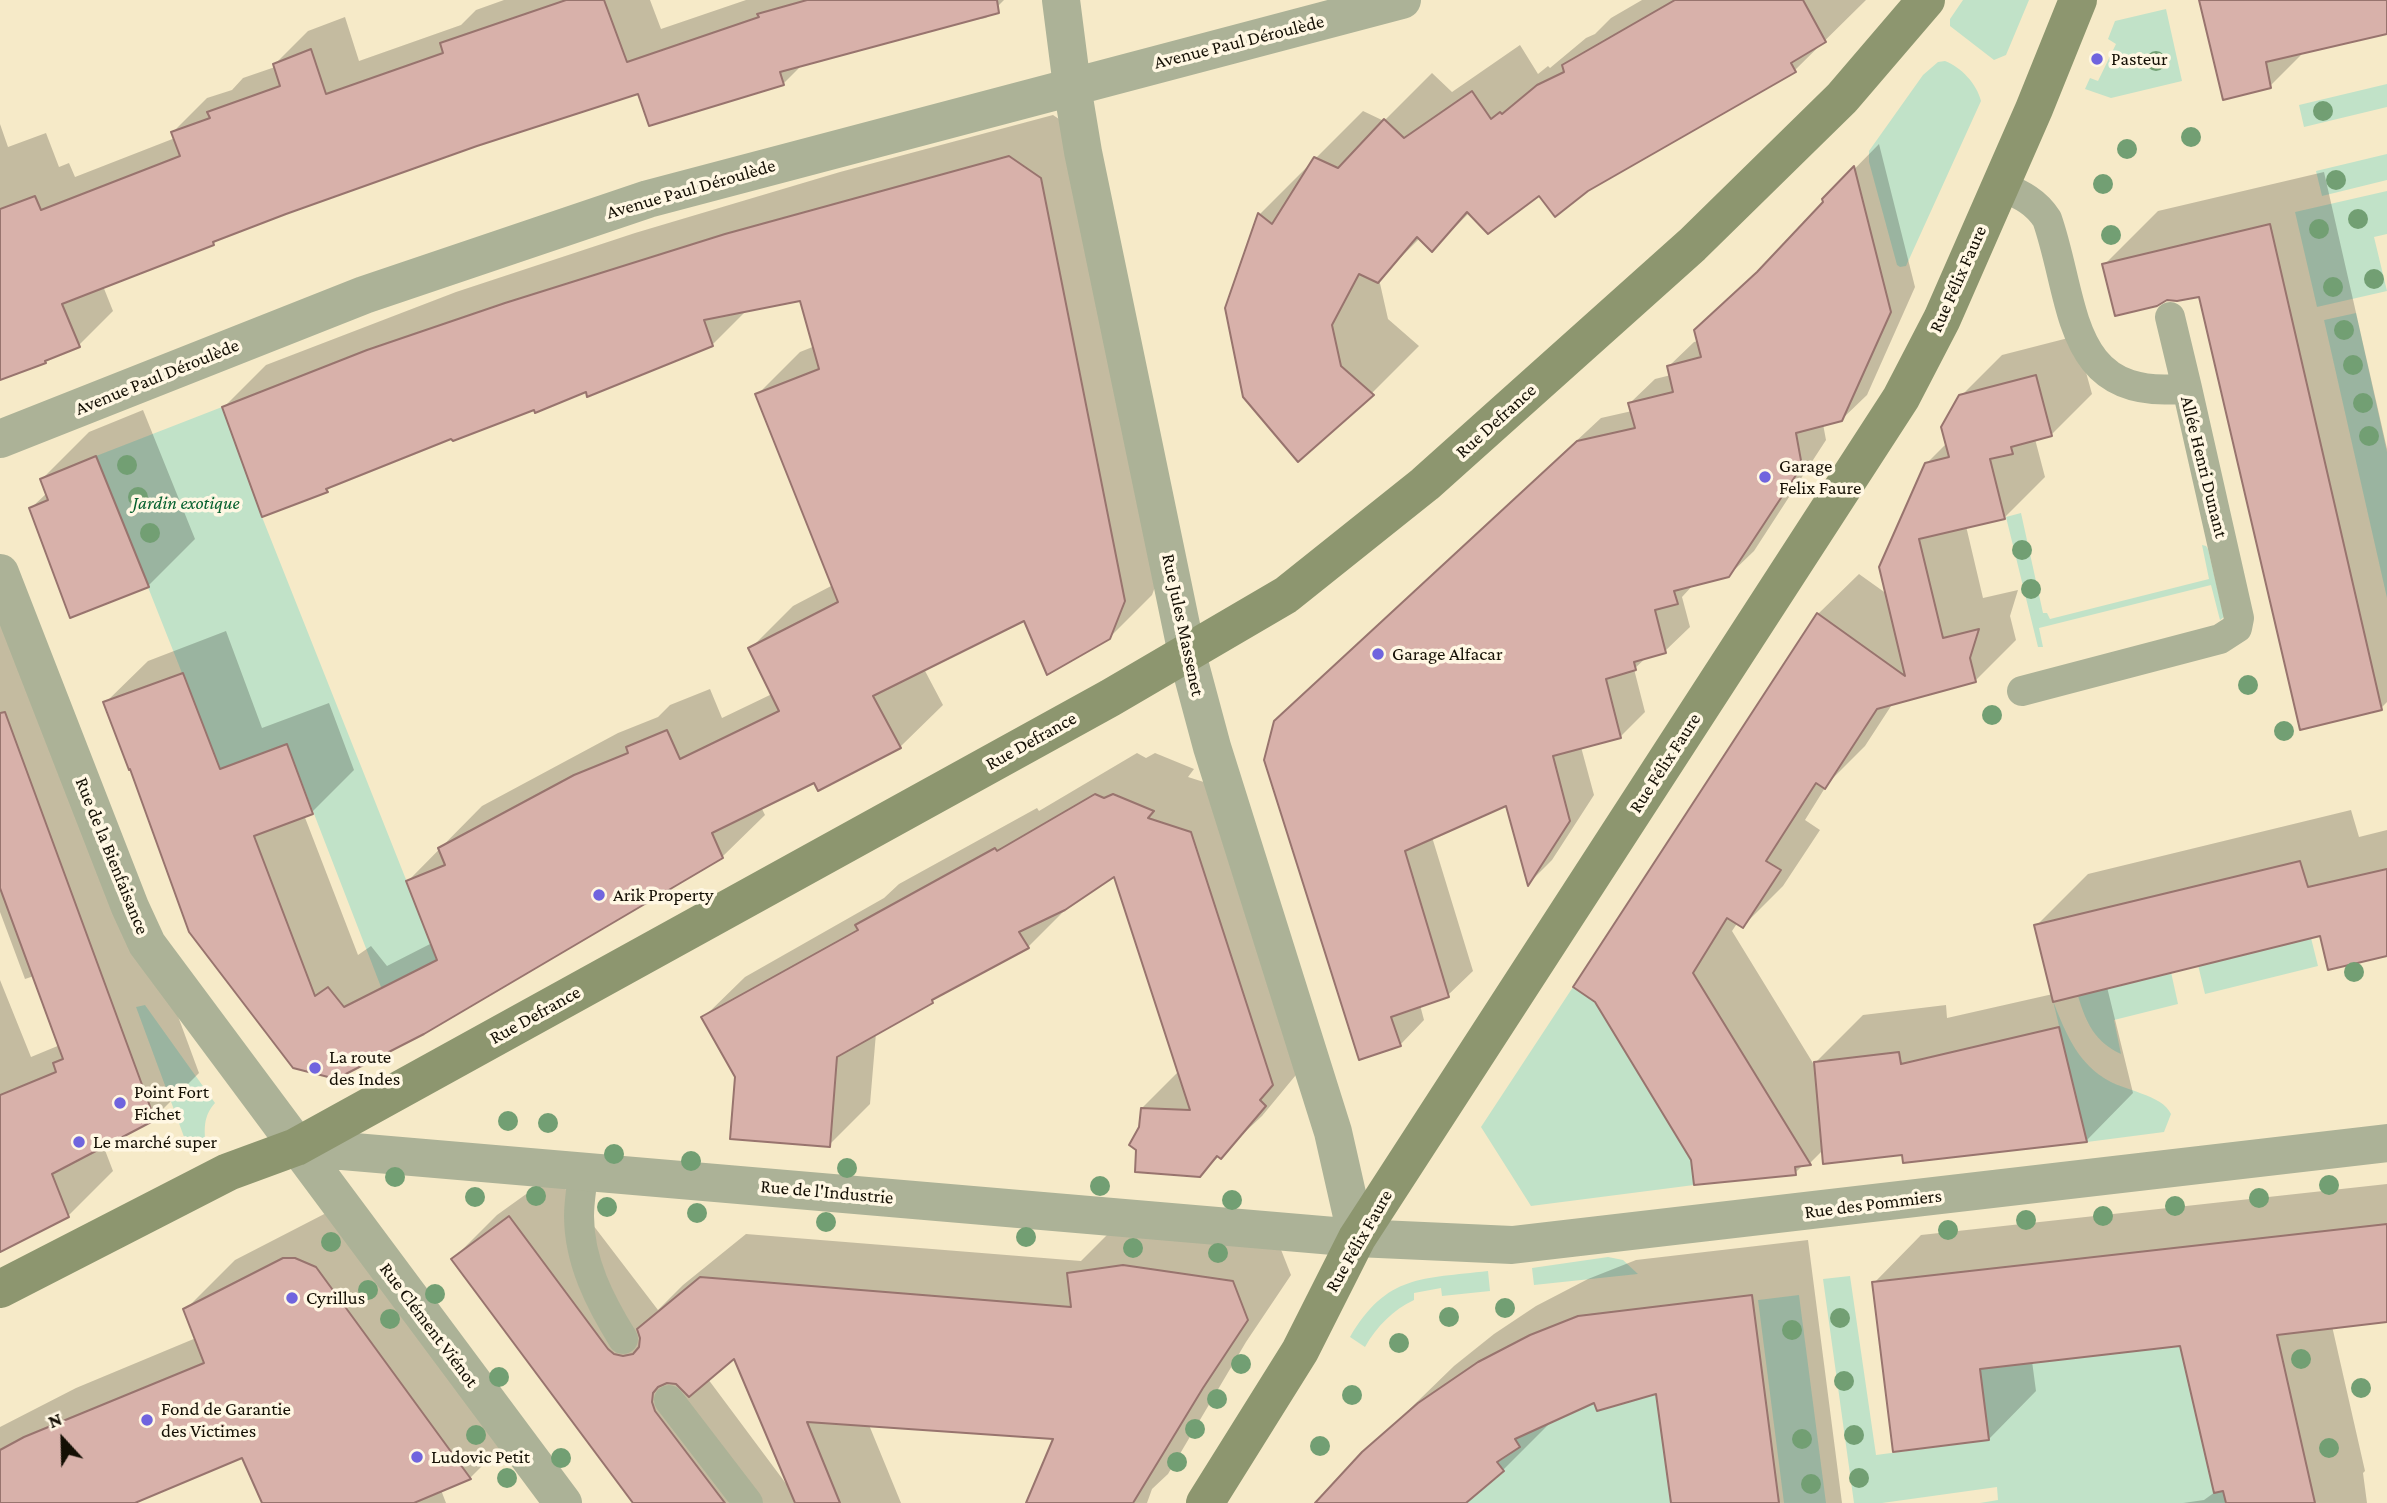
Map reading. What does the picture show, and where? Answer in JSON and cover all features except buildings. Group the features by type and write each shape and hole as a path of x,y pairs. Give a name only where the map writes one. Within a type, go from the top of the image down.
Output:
{"main road":[{"name":"Rue Defrance","path":"0,1289 228,1172 296,1147 1186,654 1286,595 1435,475 1692,245 1842,98 1926,0"},
{"name":"Rue Félix Faure","path":"1205,1503 1300,1351 1357,1238 1901,398 1942,319 2034,109 2078,0"}],"street":[{"name":"Rue Jules Massenet","path":"1061,0 1083,152 1186,654 1212,747 1333,1132 1357,1238"},
{"name":"Avenue Paul Déroulède","path":"0,439 363,295 648,199 1402,0"},
{"name":"Rue de la Bienfaisance","path":"0,573 130,907 148,944 296,1147"},
{"name":"Rue des Pommiers","path":"1357,1238 1512,1245 2387,1143"},
{"name":"Rue de l'Industrie","path":"296,1147 1357,1238"},
{"name":"Rue Clément Viénot","path":"296,1147 563,1503"}],"lane":[{"name":"Allée Henri Dunant","path":"1999,186 2028,198 2047,219 2073,319 2090,355 2108,374 2130,386 2161,391 2187,388 2239,618 2237,628 2220,639 2022,691"},
{"path":"2170,317 2187,388"},
{"path":"583,1172 579,1216 588,1268 598,1297 623,1339"},
{"path":"669,1400 748,1503"}],"green space":[{"path":"1963,0 2029,0 2006,55 1994,60 1950,26 1950,19"},
{"path":"2166,9 2182,81 2111,98 2085,89 2090,78 2098,81 2116,44 2108,39 2115,21"},
{"path":"1945,61 1968,77 1981,101 1906,266 1900,267 1897,265 1869,162 1869,151 1923,75 1938,62"},
{"path":"2387,84 2387,107 2304,127 2299,105"},
{"path":"2387,154 2387,180 2322,196 2316,171"},
{"path":"2387,191 2387,234 2374,237 2387,291 2317,307 2295,212"},
{"path":"2356,313 2387,452 2387,598 2324,320"},
{"name":"Jardin exotique","path":"222,407 262,517 459,1013 403,1044 287,744 220,769 96,456"},
{"path":"2021,513 2043,613 2047,613 2050,619 2209,579 2202,545 2208,549 2224,617 2220,620 2211,585 2039,628 2043,647 2038,647 2006,517"},
{"path":"2311,938 2318,966 2205,994 2198,965"},
{"path":"2171,972 2178,1004 2114,1020 2121,1054 2104,1044 2088,1023 2078,996"},
{"path":"1573,987 1614,1015 1689,1139 1694,1185 1531,1206 1481,1127"},
{"path":"2053,1001 2072,1044 2094,1071 2112,1082 2151,1097 2166,1107 2171,1114 2164,1132 2087,1142"},
{"path":"145,1005 215,1103 205,1123 206,1147 190,1153 136,1007"},
{"path":"1608,1257 1623,1260 1638,1274 1534,1285 1532,1268"},
{"path":"1488,1271 1490,1291 1442,1296 1441,1288 1414,1293 1414,1300 1386,1319 1365,1347 1350,1337 1378,1301 1408,1283"},
{"path":"1850,1276 1876,1455 1989,1440 1980,1369 2192,1344 2189,1384 2214,1493 2223,1491 2226,1503 1980,1503 1998,1500 1997,1487 1882,1503 1854,1503 1823,1279"},
{"path":"1799,1295 1826,1503 1784,1503 1758,1300"},
{"path":"1675,1390 1683,1447 1664,1450 1671,1503 1466,1503 1504,1472 1497,1462 1520,1447 1515,1439 1594,1402 1598,1411 1615,1406 1614,1398"}],"place":[{"name":"Pasteur","path":"2097,59"},
{"name":"Garage Felix Faure","path":"1765,477"},
{"name":"Garage Alfacar","path":"1378,654"},
{"name":"Arik Property","path":"599,895"},
{"name":"La route des Indes","path":"315,1068"},
{"name":"Point Fort Fichet","path":"120,1103"},
{"name":"Le marché super","path":"79,1142"},
{"name":"Cyrillus","path":"292,1298"},
{"name":"Fond de Garantie des Victimes","path":"147,1420"},
{"name":"Ludovic Petit","path":"417,1457"}]}
